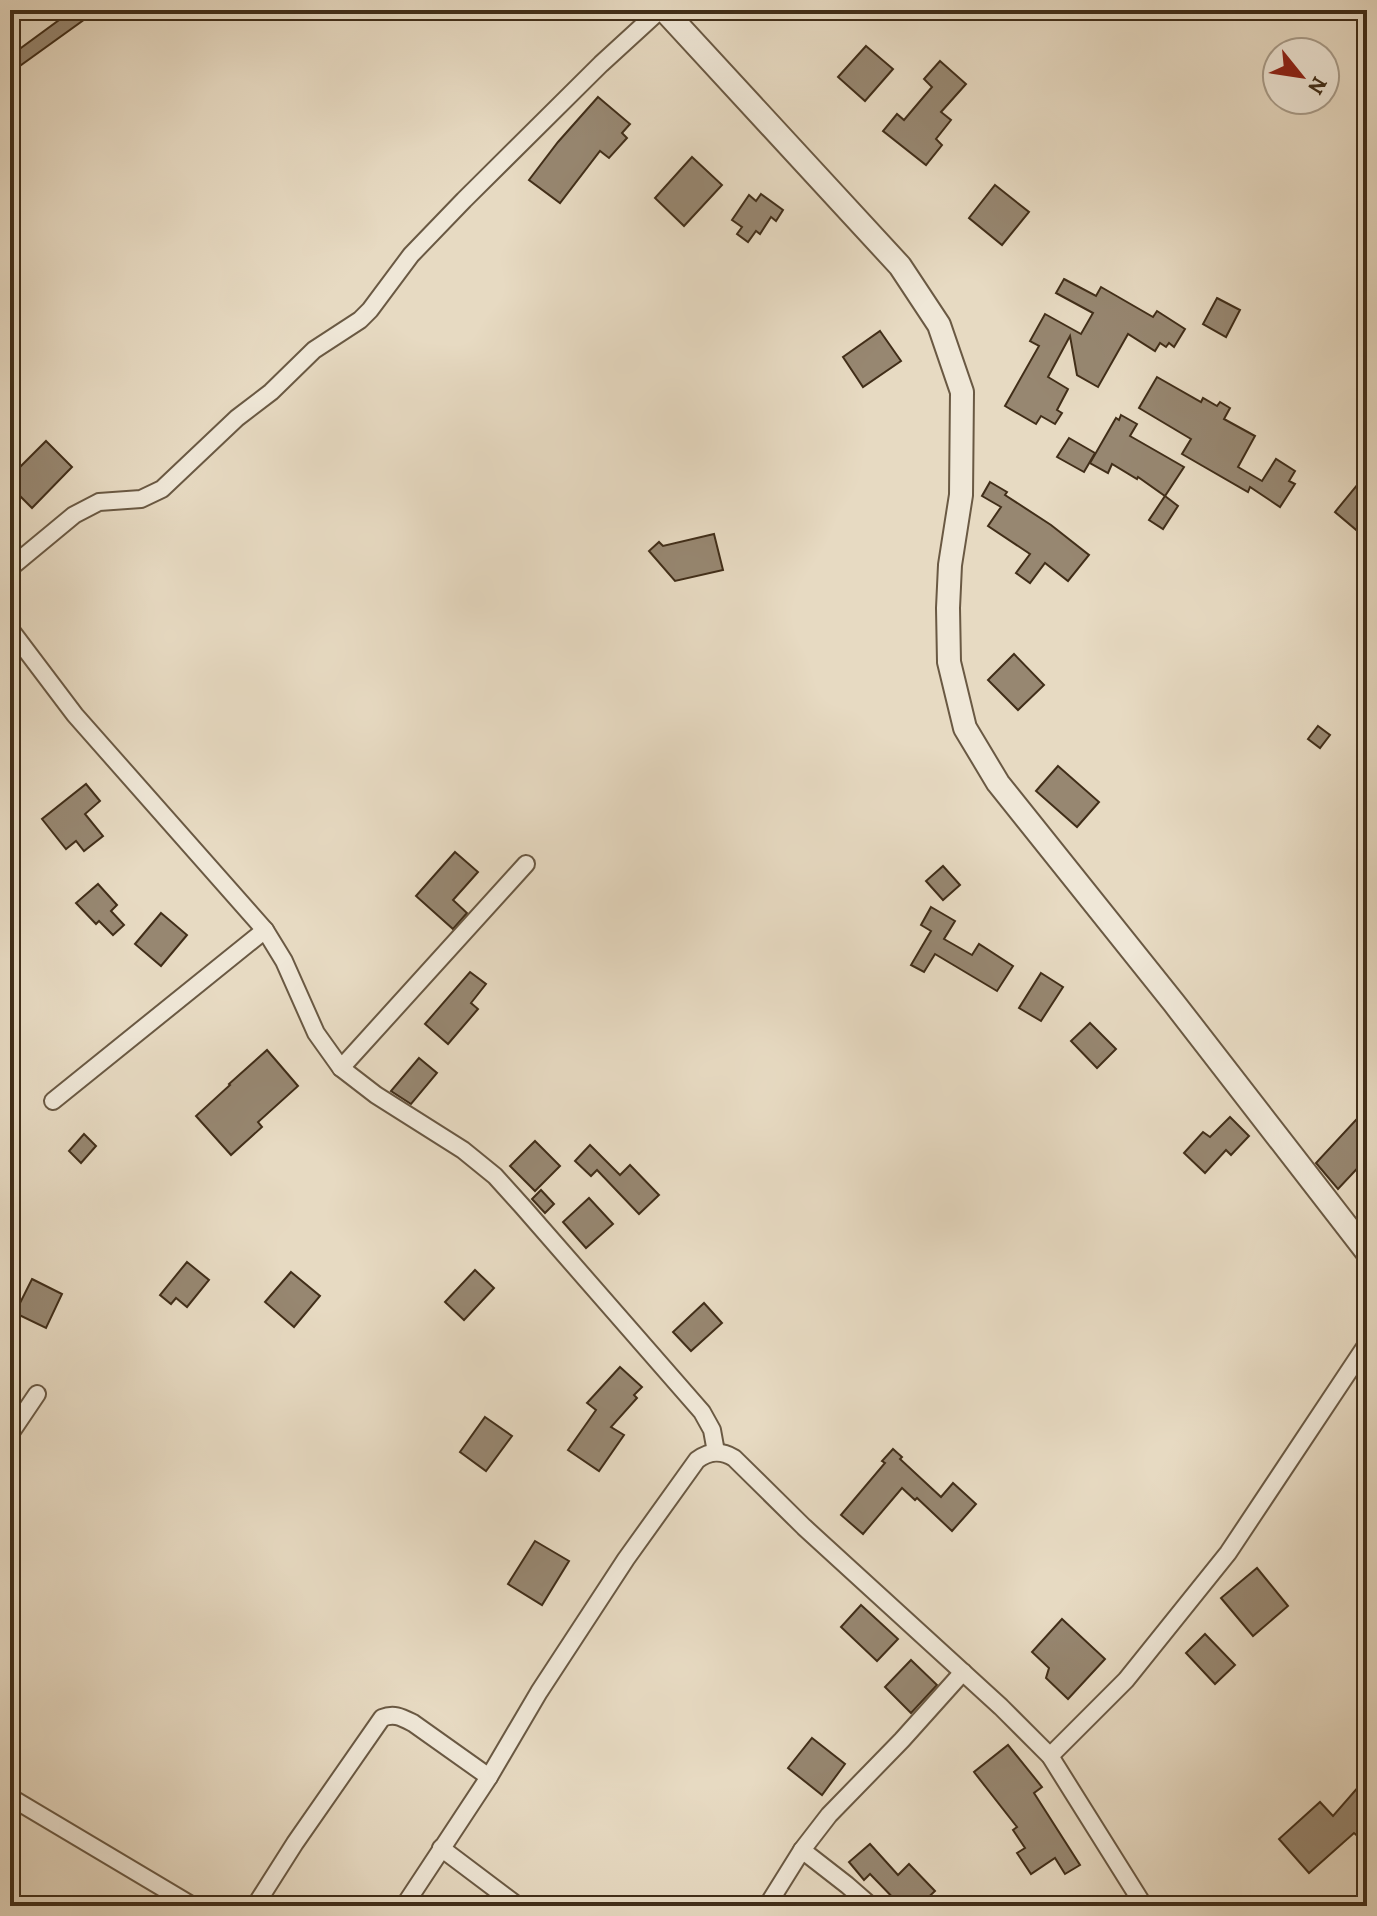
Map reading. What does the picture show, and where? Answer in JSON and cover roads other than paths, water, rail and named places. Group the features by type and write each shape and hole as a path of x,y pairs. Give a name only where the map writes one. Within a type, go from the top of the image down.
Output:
{"street":[{"path":"10,568 74,515 99,502 141,499 162,489 314,350 360,320 411,255 443,222 601,64 662,10 890,255 939,325 962,392 961,495 950,565 948,608 949,662 965,728 998,783 1366,1246"},
{"path":"10,629 83,725 265,930 292,975 316,1033 341,1068 376,1095 463,1150 510,1191 702,1412 712,1430 716,1452"},
{"path":"341,1068 526,864"},
{"path":"53,1101 265,930"},
{"path":"1050,1756 1126,1680 1228,1553 1367,1344"},
{"path":"10,1434 37,1394"},
{"path":"404,1906 489,1777 539,1692 664,1504 697,1460 709,1453 722,1452 734,1458 1050,1756 1144,1906"},
{"path":"767,1906 802,1850 829,1815 963,1672"},
{"path":"255,1906 382,1718 390,1714 413,1723 489,1777"},
{"path":"10,1797 193,1906"},
{"path":"441,1848 518,1906"},
{"path":"802,1850 871,1906"}]}
